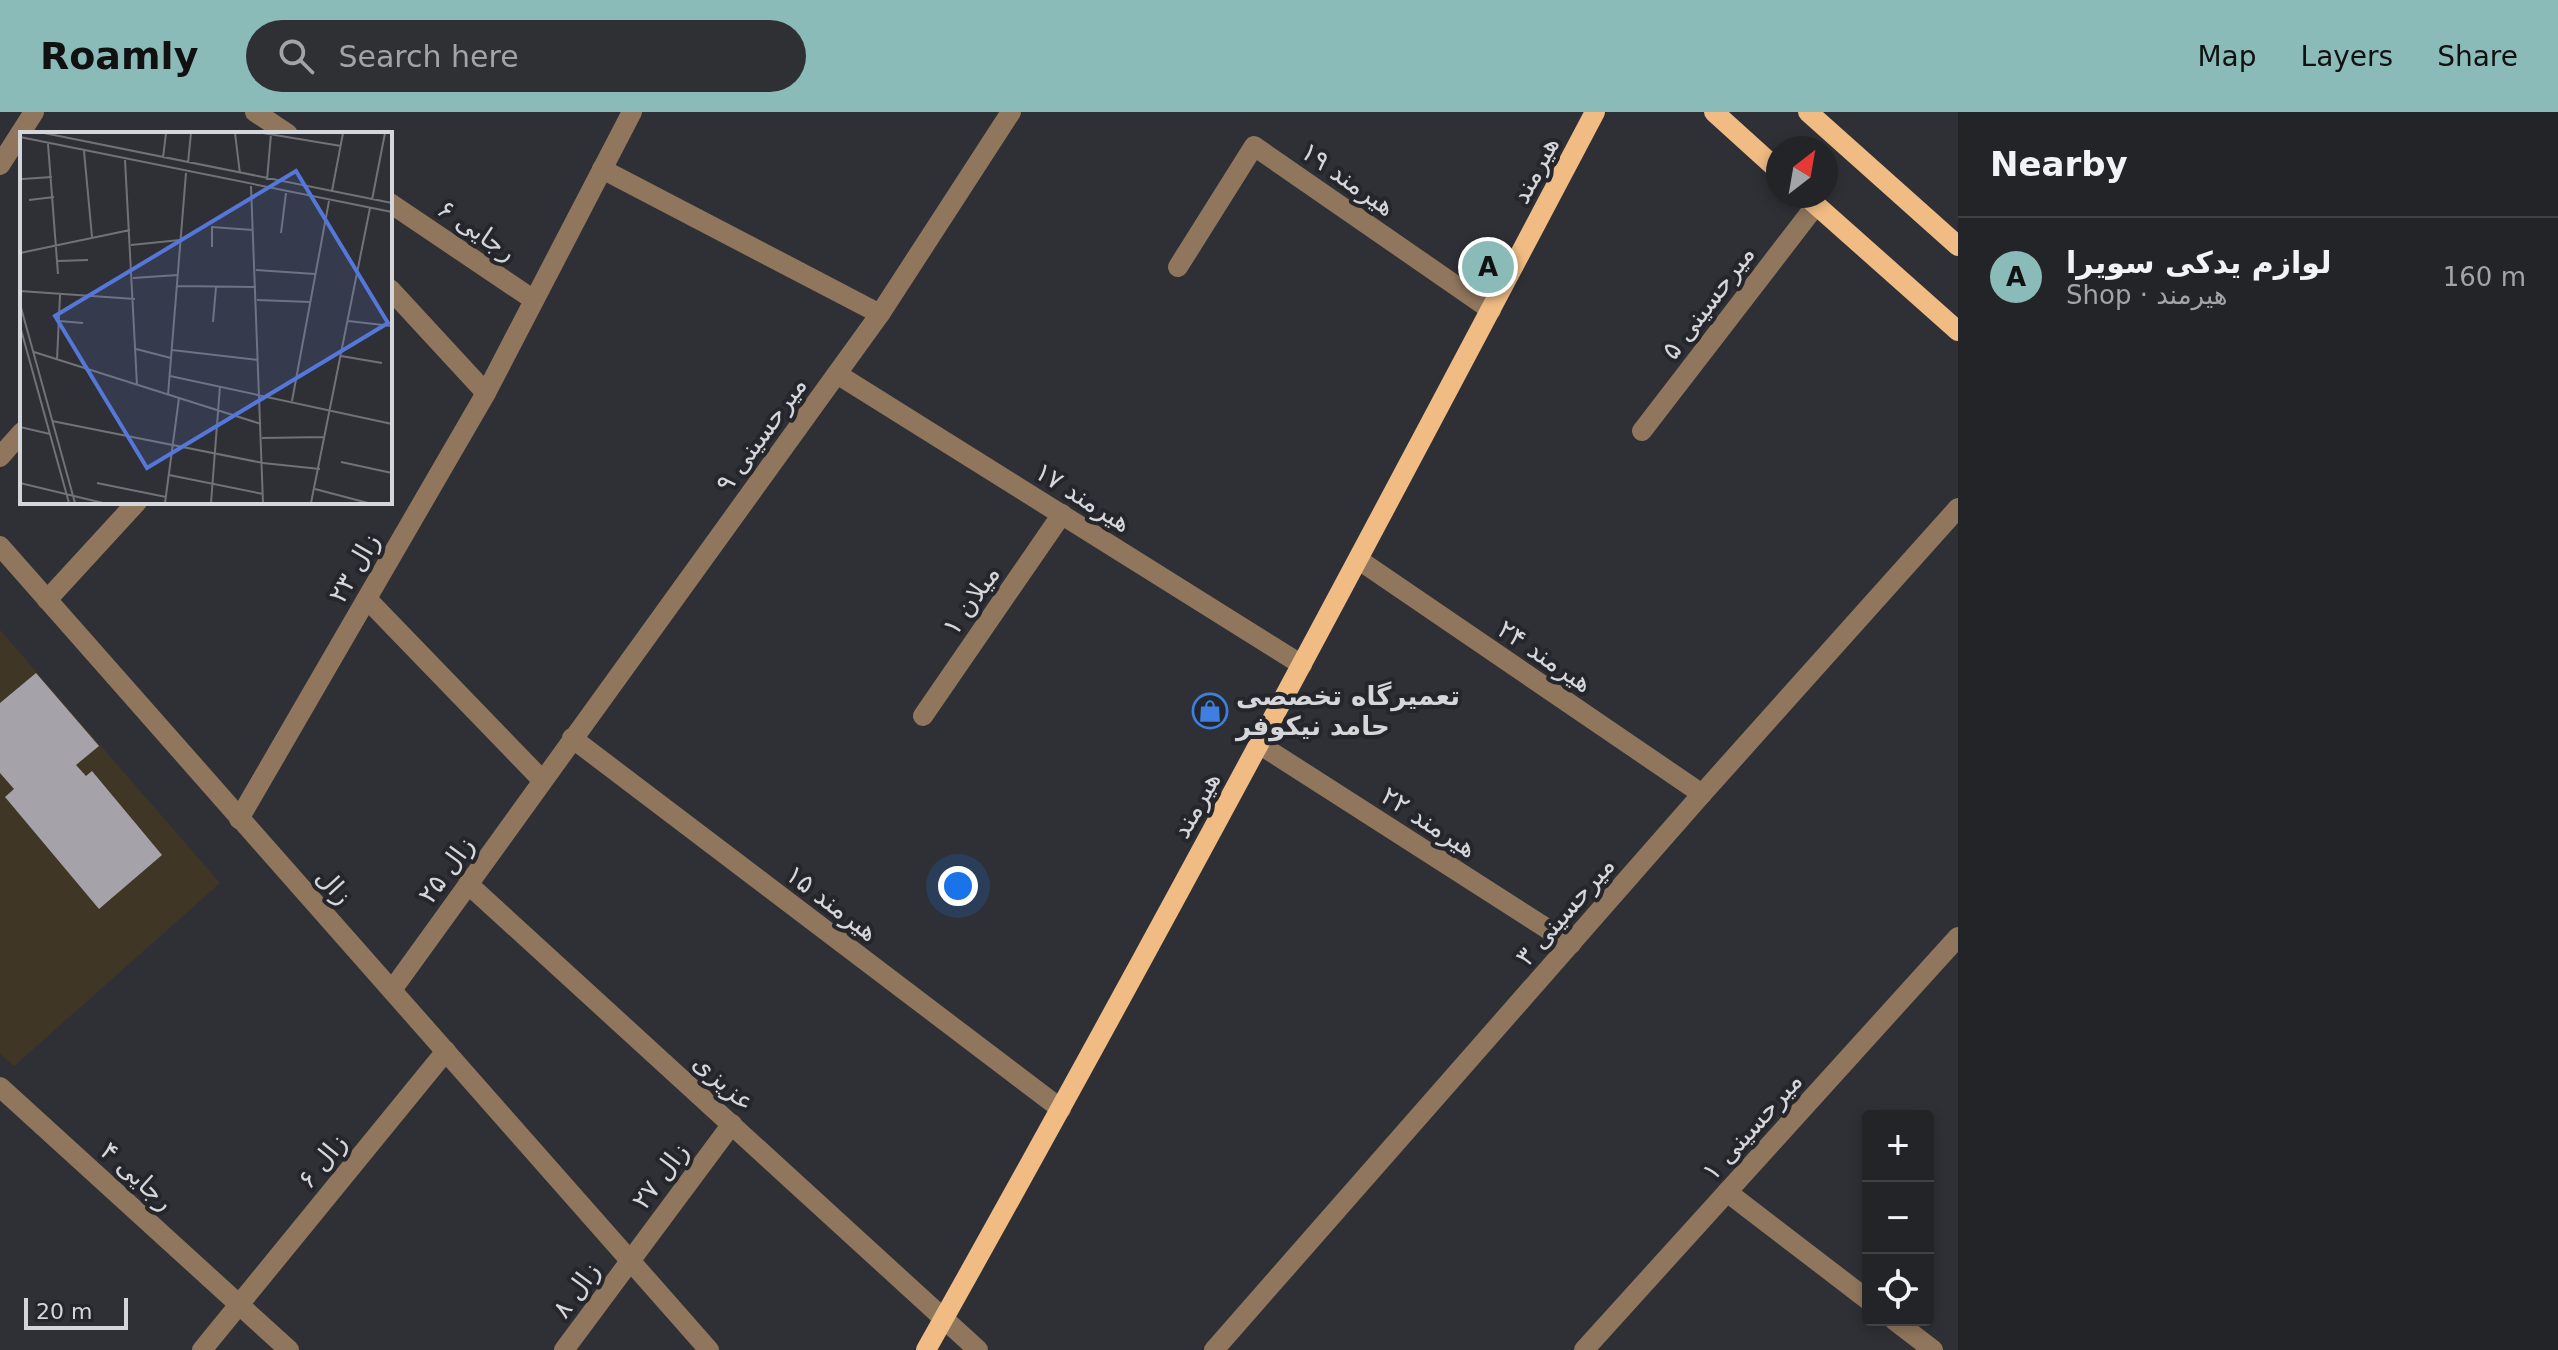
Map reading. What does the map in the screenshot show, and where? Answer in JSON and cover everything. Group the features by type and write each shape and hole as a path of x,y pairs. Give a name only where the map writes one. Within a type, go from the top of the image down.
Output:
{"main road":[{"name":"هیرمند","path":"926,1350 1061,1109 1359,560 1595,112"},
{"path":"1714,112 1766,159"},
{"path":"1808,112 1958,246"},
{"path":"1820,208 1958,331"}],"street":[{"path":"21,132 34,112"},
{"path":"255,112 285,132"},
{"name":"زال ۲۳","path":"239,819 486,393 632,112"},
{"name":"میرحسینی ۹","path":"542,780 880,314 1011,112"},
{"path":"20,133 2,161 20,170"},
{"name":"هیرمند ۱۹","path":"1178,267 1254,146 1491,310"},
{"path":"602,169 880,314"},
{"name":"رجایی ۶","path":"392,204 534,300"},
{"name":"میرحسینی ۵","path":"1642,431 1805,208"},
{"path":"392,291 486,393"},
{"name":"هیرمند ۱۷","path":"837,374 1302,665"},
{"path":"0,457 20,434"},
{"path":"47,600 135,504"},
{"name":"میرحسینی ۳","path":"1214,1350 1702,794 1958,508"},
{"name":"میلان ۱","path":"923,716 1062,514"},
{"name":"زال","path":"0,546 709,1350"},
{"name":"هیرمند ۲۴","path":"1359,560 1702,794"},
{"path":"367,599 542,780"},
{"name":"هیرمند ۱۵","path":"572,738 1061,1109"},
{"name":"هیرمند ۲۲","path":"1259,744 1571,944"},
{"name":"زال ۲۵","path":"392,990 542,780"},
{"name":"عزیزی","path":"468,884 978,1350"},
{"name":"میرحسینی ۱","path":"1584,1350 1958,937"},
{"name":"زال ۶","path":"202,1350 446,1051"},
{"name":"رجایی ۴","path":"0,1087 289,1350"},
{"name":"زال ۲۷","path":"630,1260 732,1124"},
{"path":"1727,1192 1862,1295"},
{"name":"زال ۸","path":"564,1350 630,1260"},
{"path":"1902,1326 1933,1350"}],"shaded area":[{"path":"0,630 220,883 14,1066 0,1054"}],"building":[{"path":"36,673 99,746 76,765 86,776 92,771 162,855 99,909 5,797 14,789 0,773 0,703"}],"place":[{"name":"لوازم یدکی سویرا","path":"1488,267"},
{"name":"تعمیرگاه تخصصی حامد نیکوفر","path":"1210,711"}]}
